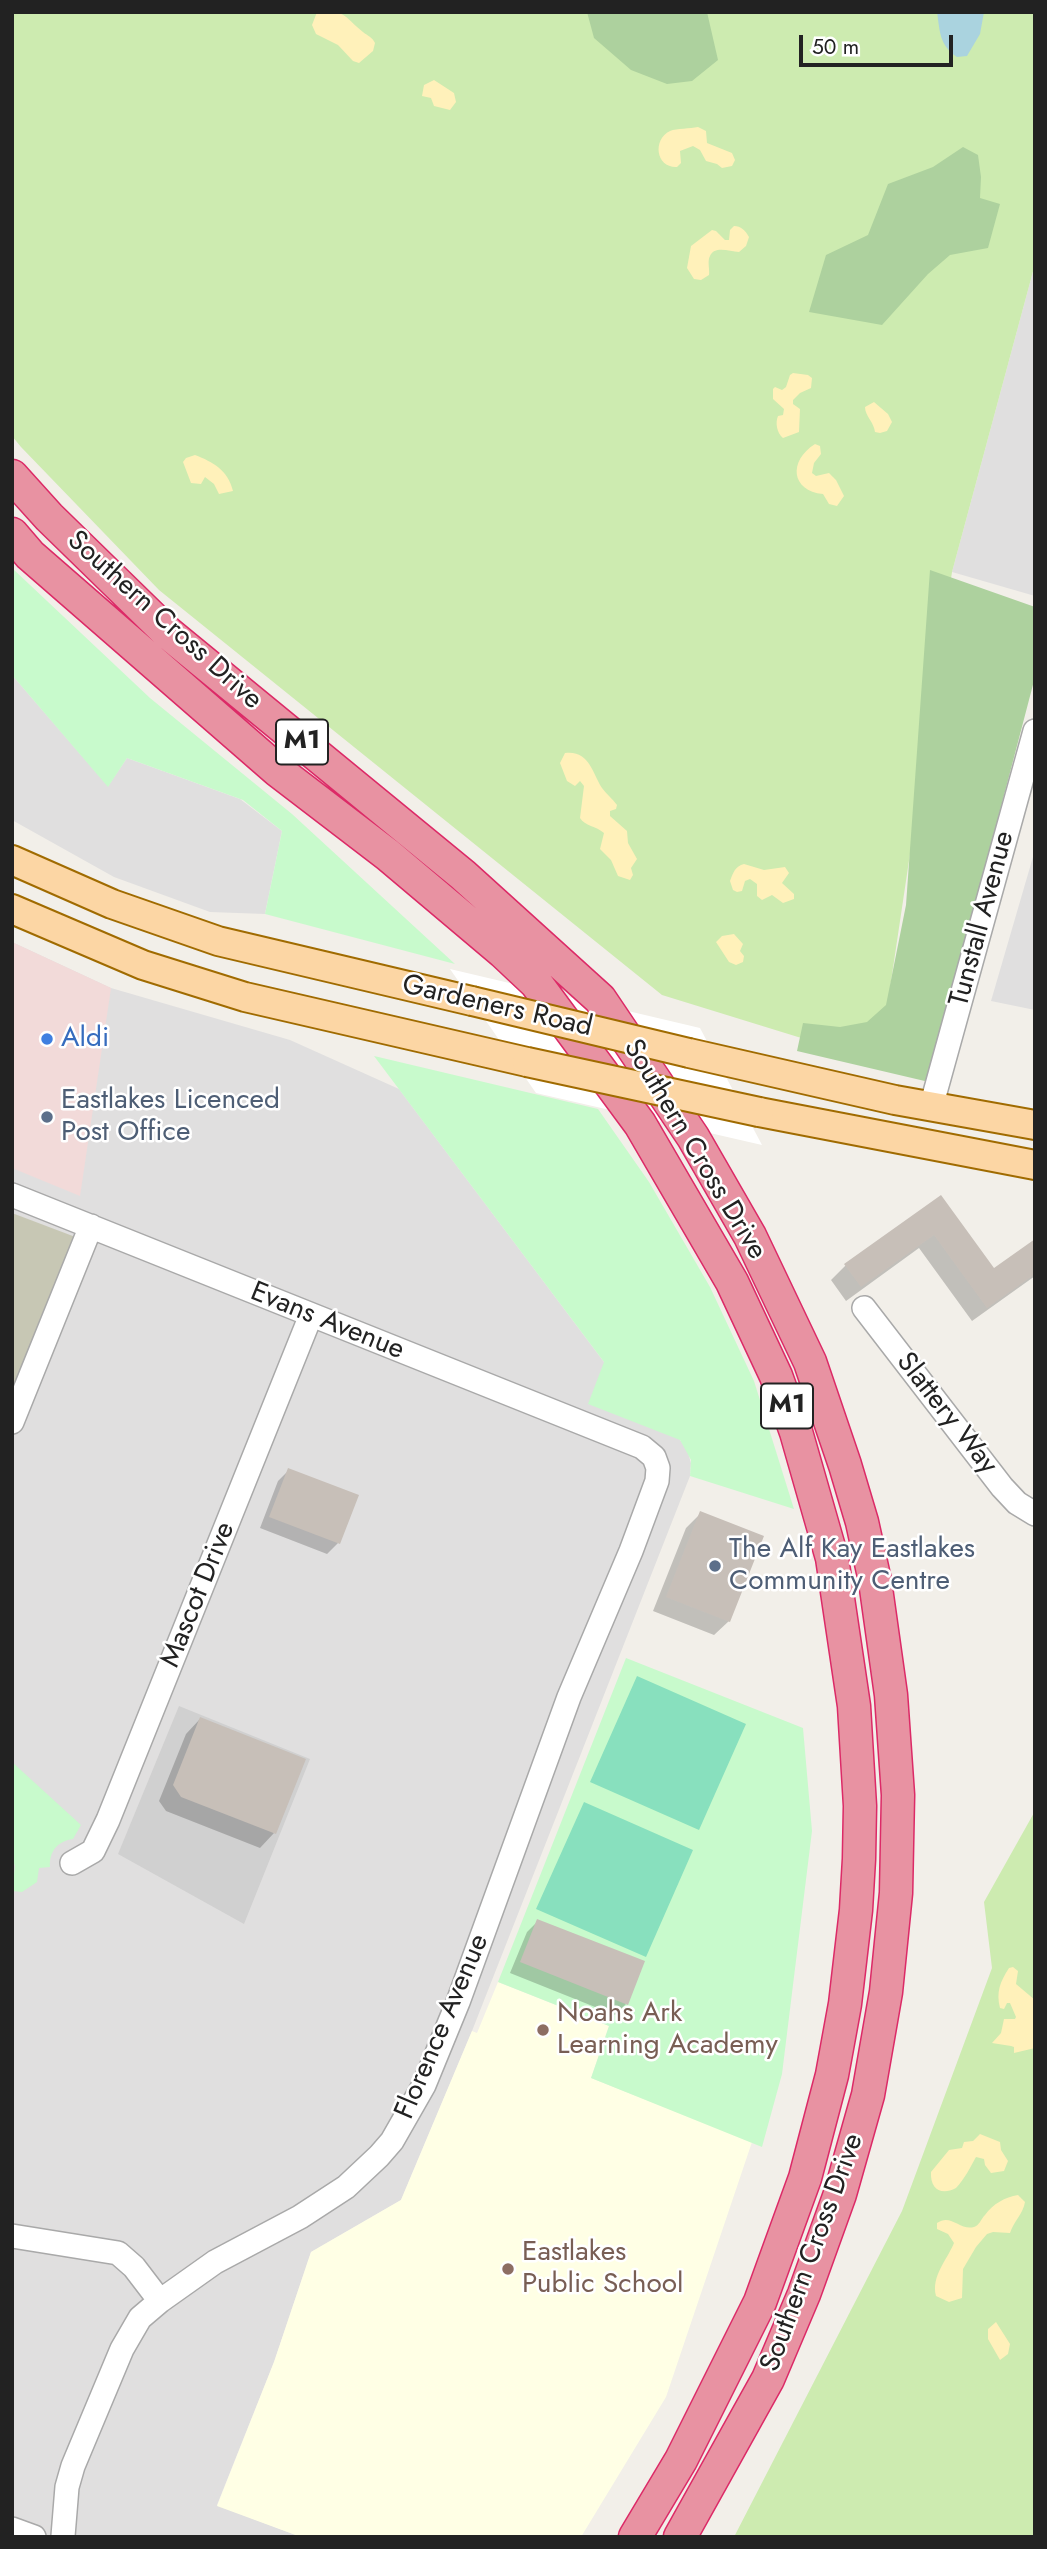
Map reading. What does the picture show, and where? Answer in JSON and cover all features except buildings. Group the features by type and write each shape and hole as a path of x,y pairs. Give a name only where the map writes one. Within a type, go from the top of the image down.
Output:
{"highway":[{"name":"Southern Cross Drive","path":"12,476 49,517 168,633 463,875 600,999 693,1137 750,1236 810,1362 845,1465 862,1522 875,1581 891,1695 898,1795 895,1893 886,1992 868,2095 840,2194 804,2294 768,2379 680,2537"},
{"name":"Southern Cross Drive","path":"12,534 30,555 277,771 388,855 536,983 640,1124 732,1282 776,1376 796,1432 832,1558 854,1706 860,1806 859,1859 845,2004 832,2075 805,2178 760,2302 681,2460 635,2537"}],"main road":[{"name":"Gardeners Road","path":"12,860 112,904 218,942 689,1053 931,1107 1035,1125"},
{"name":"Gardeners Road","path":"12,909 143,965 245,997 759,1112 1035,1166"}],"street":[{"name":"Tunstall Avenue","path":"931,1107 1035,731"},
{"name":"Evans Avenue","path":"12,1195 642,1447"},
{"path":"12,1422 91,1226"},
{"name":"Slattery Way","path":"864,1308 1002,1487 1017,1503 1035,1514"},
{"name":"Mascot Drive","path":"72,1863 93,1851 108,1820 311,1315"},
{"name":"Florence Avenue","path":"63,2536 67,2487 73,2466 129,2334 141,2318 215,2262 300,2217 346,2186 379,2156 407,2118 424,2085 458,2002 564,1710 631,1551 657,1481 654,1457 642,1447"},
{"path":"12,2236 118,2253 134,2267 160,2301"},
{"path":"12,2529 34,2537"}],"shaded area":[{"path":"1035,264 1035,596 952,572"},
{"path":"12,675 108,786 127,758 240,799 282,831 265,914 210,912 114,877 12,820"},
{"path":"1035,850 1035,1010 991,1001"},
{"path":"12,942 111,988 290,1040 399,1089 604,1362 680,1440 687,1449 691,1463 690,1476 472,2031 401,2200 311,2252 274,2362 217,2505 301,2537 12,2537"},
{"path":"12,942 111,988 80,1196 12,1168"},
{"path":"12,1213 78,1238 12,1394"},
{"path":"179,1706 310,1759 244,1924 118,1854"},
{"name":"Eastlakes Public School","path":"498,1982 609,2026 591,2078 752,2142 666,2397 581,2537 301,2537 217,2506 274,2362 311,2252 401,2200 472,2031 477,2033"}],"green space":[{"path":"12,12 1035,12 1035,264 952,572 879,1062 662,995 159,590 21,447 12,436"},
{"path":"587,12 707,12 718,60 692,81 667,84 631,70 594,38"},
{"path":"963,147 978,155 980,198 1000,204 988,248 950,255 928,274 882,325 809,312 826,255 868,235 888,184 933,167"},
{"path":"12,568 150,698 292,814 455,964 265,914 282,831 243,800 127,758 108,787 12,675"},
{"path":"930,570 1035,607 1035,677 929,1082 797,1051 803,1023 840,1027 867,1022 886,1005 906,905"},
{"path":"374,1056 598,1109 649,1182 710,1287 754,1381 794,1509 690,1476 691,1460 680,1440 588,1404 604,1362"},
{"path":"626,1658 803,1728 812,1831 782,2074 762,2147 591,2078 609,2026 498,1982"},
{"path":"637,1676 746,1724 699,1830 590,1782"},
{"path":"12,1762 81,1825 73,1839 56,1848 51,1856 50,1867 39,1868 37,1882 22,1892 12,1891 15,1866 12,1858"},
{"path":"584,1802 693,1850 646,1957 536,1909"},
{"path":"1035,1811 1035,2537 734,2537 902,2211 992,1968 984,1902"}],"sand":[{"path":"317,12 344,15 373,39 373,51 359,63 353,61 338,45 316,34 312,25"},
{"path":"434,80 454,93 456,102 450,110 434,106 431,98 422,96 424,85"},
{"path":"698,127 706,131 707,143 732,153 735,160 732,166 722,168 706,161 700,150 693,146 680,151 681,163 677,167 665,163 659,153 664,135 673,130"},
{"path":"734,226 743,229 749,237 746,246 739,252 715,251 709,260 709,275 701,280 694,279 687,268 691,246 712,230 729,240 730,230"},
{"path":"793,373 812,378 811,388 793,400 793,404 800,409 799,432 783,438 778,431 777,422 784,409 773,399 773,389 775,387 782,390 786,387"},
{"path":"874,402 888,414 892,422 887,431 875,432 866,413 865,407"},
{"path":"815,444 820,446 821,454 814,463 812,473 816,476 829,473 836,480 844,496 837,506 829,504 823,494 812,492 799,481 797,466 800,459"},
{"path":"195,455 219,468 227,477 233,491 219,494 214,484 205,477 201,484 191,483 183,462"},
{"path":"565,753 580,755 589,763 602,788 617,805 616,809 610,811 610,816 627,831 628,843 637,859 631,868 633,875 630,880 618,876 611,860 600,849 604,833 580,818 584,786 580,781 575,786 567,781 560,763"},
{"path":"744,864 764,870 785,867 789,873 782,883 794,894 794,899 783,903 772,895 762,900 757,896 757,884 750,879 745,881 742,891 733,890 730,881 732,875 736,868"},
{"path":"734,934 743,944 740,951 744,956 743,962 736,965 729,962 716,942 722,936"},
{"path":"1013,1967 1018,1971 1016,1984 1035,2000 1035,2048 1014,2053 1014,2047 992,2043 1001,2033 1004,2019 1016,2017 1010,2003 1007,2003 1004,2009 1000,2008 998,1997 1003,1978 1009,1968"},
{"path":"980,2134 1000,2142 1001,2150 1008,2161 1004,2171 991,2173 984,2159 976,2157 956,2188 946,2191 937,2189 932,2183 931,2172 949,2150 962,2148 964,2142 973,2141"},
{"path":"1018,2195 1025,2202 1010,2233 987,2234 963,2269 962,2298 949,2302 936,2296 938,2275 954,2243 948,2234 937,2229 937,2223 947,2220 964,2227 974,2227 996,2204"},
{"path":"996,2322 1010,2344 1008,2354 1000,2360 988,2339 988,2329"}],"water":[{"path":"937,12 984,12 980,34 967,56 957,57 947,48 941,37"}],"pier":[{"path":"450,969 700,1028 762,1145 536,1093"}],"place":[{"name":"Aldi","path":"47,1039"},
{"name":"Eastlakes Licenced Post Office","path":"47,1117"},
{"name":"The Alf Kay Eastlakes Community Centre","path":"715,1566"},
{"name":"Noahs Ark Learning Academy","path":"543,2030"},
{"name":"Eastlakes Public School","path":"508,2269"}]}
